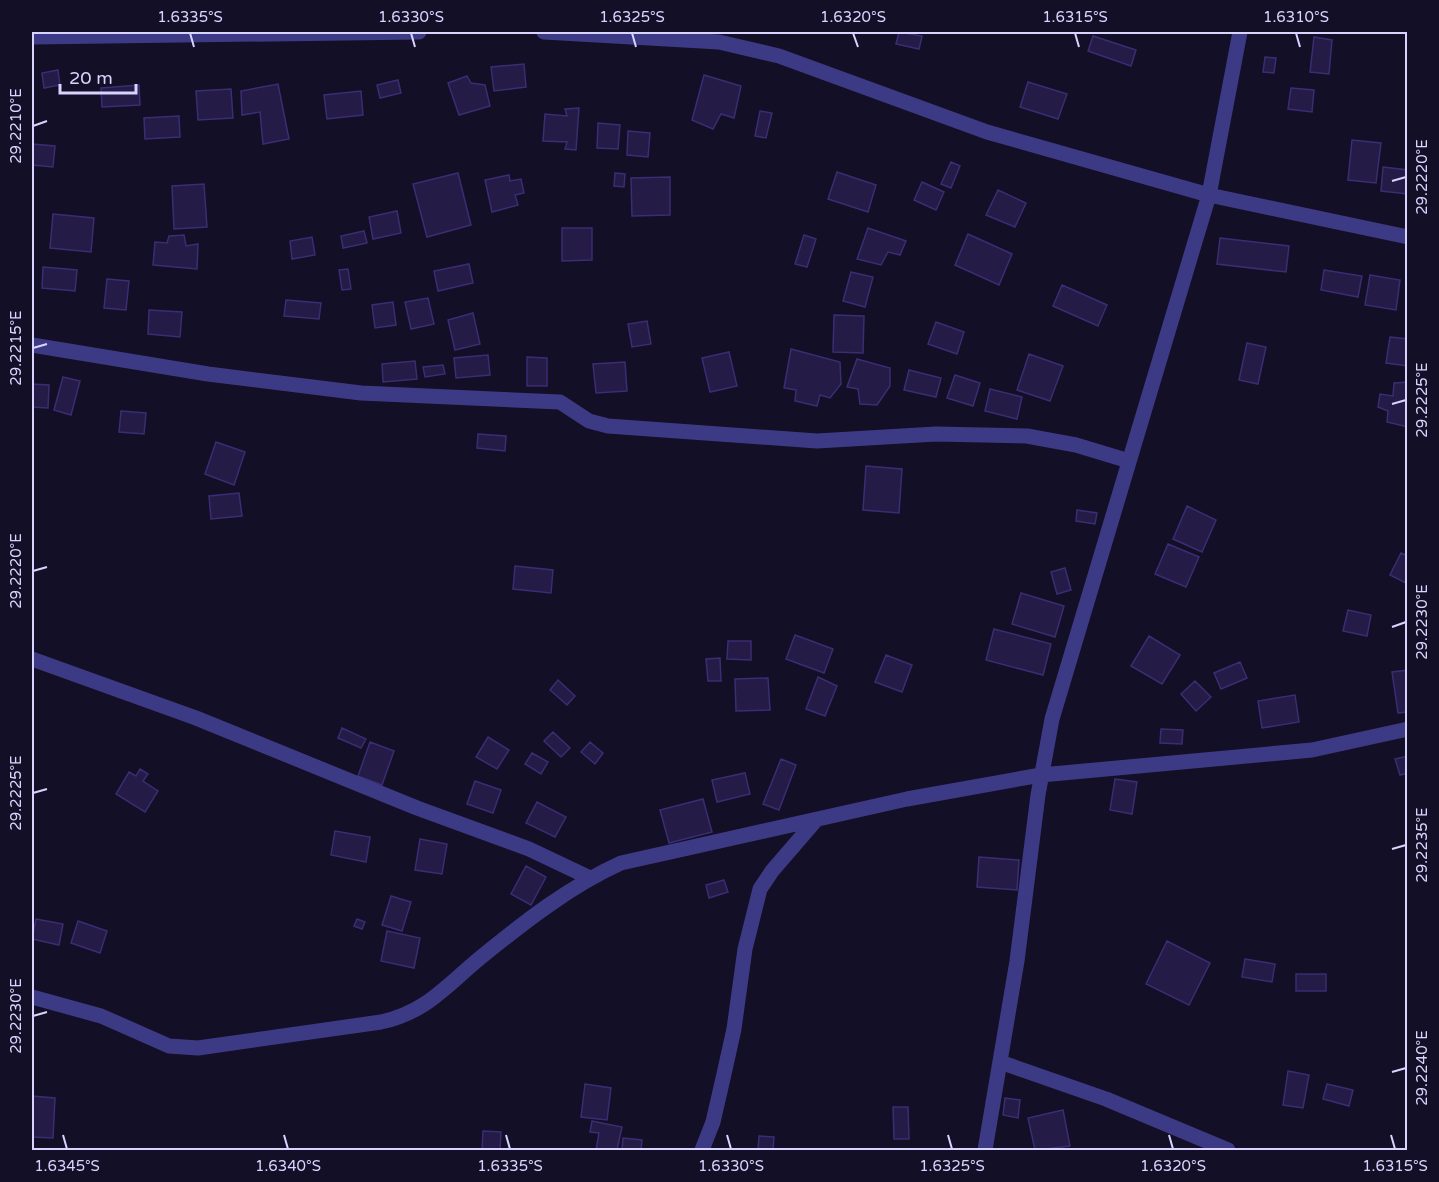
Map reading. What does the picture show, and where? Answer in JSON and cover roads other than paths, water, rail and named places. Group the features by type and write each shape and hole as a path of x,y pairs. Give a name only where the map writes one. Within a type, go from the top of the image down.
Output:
{"street":[{"path":"32,37 419,32"},
{"path":"544,32 718,42 779,56 987,132 1209,195 1407,237"},
{"path":"985,1150 1017,961 1041,775 1052,719 1209,195 1240,32"},
{"path":"32,345 208,374 361,393 560,402 589,421 608,426 817,441 936,434 1028,436 1076,444 1129,461"},
{"path":"32,659 196,718 417,808 529,849 588,877"},
{"path":"32,997 101,1016 169,1046 198,1048 405,1017 426,1004 481,957 588,877 621,863 907,799 1041,775 1312,750 1407,729"},
{"path":"702,1150 713,1122 734,1029 745,949 760,889 772,871 816,820"},
{"path":"1000,1062 1106,1099 1228,1150"}]}
